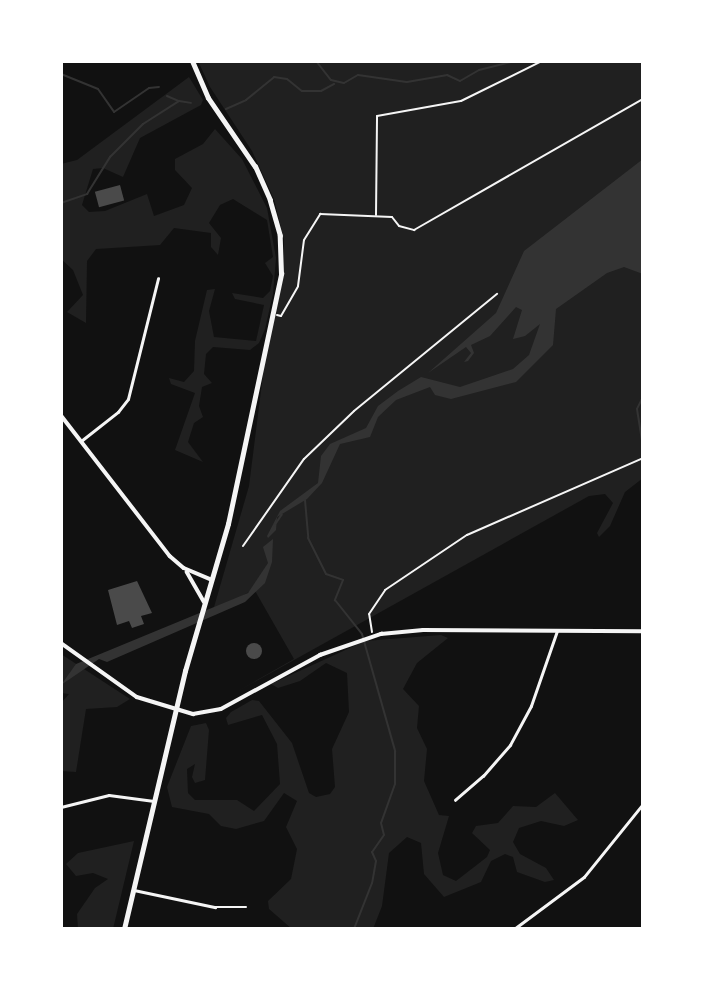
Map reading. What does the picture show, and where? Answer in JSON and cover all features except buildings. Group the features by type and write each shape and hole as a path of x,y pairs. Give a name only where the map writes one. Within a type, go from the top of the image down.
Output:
{"main road":[{"path":"124,929 176,712 212,580 273,314 281,266 274,209 255,167 208,98 192,61"}],"street":[{"path":"81,441 118,412 128,399 158,279"},
{"path":"61,415 184,568 205,604"},
{"path":"184,568 212,580"},
{"path":"61,643 137,697 176,712 193,714 221,709 320,654 374,636 423,630 643,631"},
{"path":"455,800 484,776 510,745 531,706 557,631"},
{"path":"61,807 109,795 154,801"},
{"path":"514,929 584,877 643,804"},
{"path":"134,890 215,907 246,907"}],"path":[{"path":"376,216 377,116 461,102 542,61"},
{"path":"273,314 281,316 298,286 304,240 320,214 392,217 399,226 414,230 643,99"},
{"path":"243,546 304,459 354,411 497,294"},
{"path":"374,636 369,614 386,590 467,535 643,458"}],"shaded area":[{"path":"198,61 643,61 643,478 625,492 610,526 599,537 597,533 613,503 605,494 589,496 231,695 294,659 254,589 212,614 249,486 265,359 284,275 284,240 274,199 252,151 210,87"},
{"path":"189,77 203,100 201,105 140,138 123,177 103,168 93,169 82,205 89,212 105,211 147,194 154,216 184,205 192,188 175,170 175,159 203,144 215,129 242,159 267,208 276,258 273,294 265,329 259,343 250,350 213,347 206,354 204,374 212,383 202,387 199,406 203,417 194,423 188,442 203,462 175,450 195,393 171,384 169,378 184,382 194,371 195,341 207,290 215,289 209,311 214,337 256,341 264,305 235,299 232,293 263,298 270,291 273,276 265,263 273,257 267,220 233,199 220,205 209,223 221,238 218,255 211,247 211,233 174,228 160,245 96,249 87,261 86,323 67,312 83,295 73,270 61,259 61,164 77,160"},
{"path":"643,159 643,274 624,267 607,273 556,309 553,345 516,382 451,399 435,395 430,387 396,400 378,417 370,437 340,444 322,483 307,499 277,517 276,530 268,538 267,536 280,511 318,483 321,456 330,444 366,428 378,406 398,391 421,377 460,387 513,369 529,355 540,324 525,336 513,339 522,310 516,307 490,336 471,345 474,353 468,361 464,362 471,353 466,347 428,373 496,313 524,251"},
{"path":"273,539 272,562 265,583 245,602 107,662 99,659 61,685 76,664 248,593 268,563 263,547"},
{"path":"441,635 448,638 417,663 403,689 419,706 417,728 427,749 424,781 439,815 449,816 438,853 443,875 456,881 487,857 490,850 472,833 476,826 498,823 513,806 536,807 555,793 578,820 564,826 541,821 519,828 513,842 520,854 546,868 554,880 545,882 517,872 513,857 505,854 491,861 481,882 444,897 424,874 421,843 407,837 389,853 382,906 373,929 292,929 269,909 268,901 291,879 297,849 286,827 297,801 284,793 264,821 236,829 221,826 209,814 172,807 167,787 191,726 206,723 209,730 205,780 195,783 192,777 195,764 187,769 188,793 195,800 237,800 254,811 280,784 277,744 262,715 228,725 226,718 231,712 252,700 259,701 292,743 309,793 316,797 330,794 335,787 332,749 349,712 347,673 326,663 300,681 278,688 271,684 365,641"},
{"path":"61,654 130,699 117,707 86,709 76,772 61,771 61,703 69,694 61,693"},
{"path":"134,841 113,929 78,929 77,914 95,888 108,879 93,873 76,876 66,864 78,853"}],"waterway":[{"path":"316,61 331,80 344,83 358,75 407,82 447,75 460,81 479,70 516,61"},
{"path":"61,74 98,89 114,112 149,88 159,87"},
{"path":"226,109 246,100 274,77 287,79 302,91 321,91 334,84"},
{"path":"167,96 179,101"},
{"path":"61,203 87,194 110,157 143,124 179,101 191,103"},
{"path":"643,397 637,409 643,448"},
{"path":"305,500 308,538 326,574 343,580 335,600 362,634 395,751 395,784 381,823 384,835 372,852 376,861 372,883 354,929"},
{"path":"274,526 282,514"}]}
